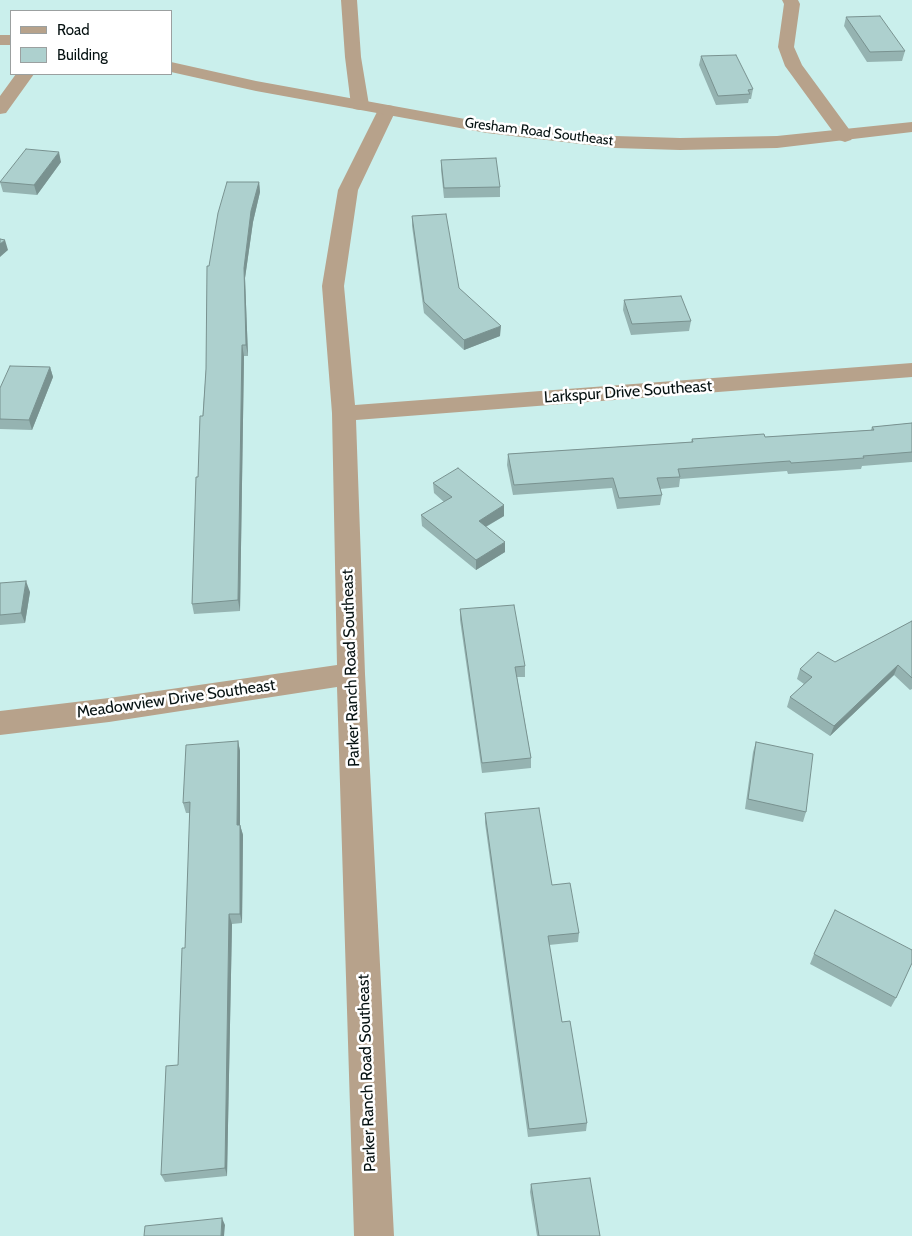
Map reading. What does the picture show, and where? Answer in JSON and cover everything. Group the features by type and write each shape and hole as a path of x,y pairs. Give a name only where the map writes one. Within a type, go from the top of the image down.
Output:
{"street":[{"path":"349,0 353,57 360,105"},
{"path":"790,0 792,4 786,47 794,66 844,136"},
{"name":"Gresham Road Southeast","path":"172,67 256,86 487,128 615,142 713,144 785,141 912,127"},
{"path":"0,110 24,75"},
{"name":"Parker Ranch Road Southeast","path":"374,1236 351,674 344,413 333,286 348,190 387,110"},
{"name":"Larkspur Drive Southeast","path":"344,413 912,370"},
{"name":"Meadowview Drive Southeast","path":"0,723 109,710 351,674"}],"building":[{"path":"880,16 905,51 870,52 846,17"},
{"path":"736,55 753,89 748,90 750,94 718,96 701,56"},
{"path":"26,149 59,152 34,185 0,182"},
{"path":"496,158 500,187 444,188 441,160"},
{"path":"227,182 259,182 251,211 244,268 246,345 242,345 238,600 192,604 196,477 198,477 200,416 203,416 206,369 207,266 209,266 218,213"},
{"path":"446,214 459,288 501,326 464,340 424,302 412,216"},
{"path":"681,296 691,321 632,324 624,300"},
{"path":"10,366 50,367 29,420 0,419 0,388"},
{"path":"912,423 912,452 863,456 864,458 678,469 680,477 657,478 662,495 619,498 613,478 514,485 508,454 693,442 692,439 764,434 765,437 874,430 872,427"},
{"path":"458,468 504,505 479,521 505,542 476,560 421,515 452,497 433,483"},
{"path":"26,581 21,613 0,615 0,583"},
{"path":"514,605 525,666 515,667 531,758 482,763 460,609"},
{"path":"912,621 912,678 898,665 834,726 790,697 812,677 800,669 818,652 835,662"},
{"path":"238,741 237,825 240,825 240,914 229,914 225,1168 161,1175 166,1066 178,1065 182,948 185,948 190,802 183,803 186,745"},
{"path":"756,742 813,754 806,812 748,799"},
{"path":"539,808 552,885 570,883 579,933 548,936 562,1022 570,1021 587,1123 529,1129 485,813"},
{"path":"835,910 912,950 912,963 896,998 814,954"},
{"path":"590,1178 600,1236 539,1236 531,1184"},
{"path":"222,1218 221,1236 144,1236 145,1226"}]}
